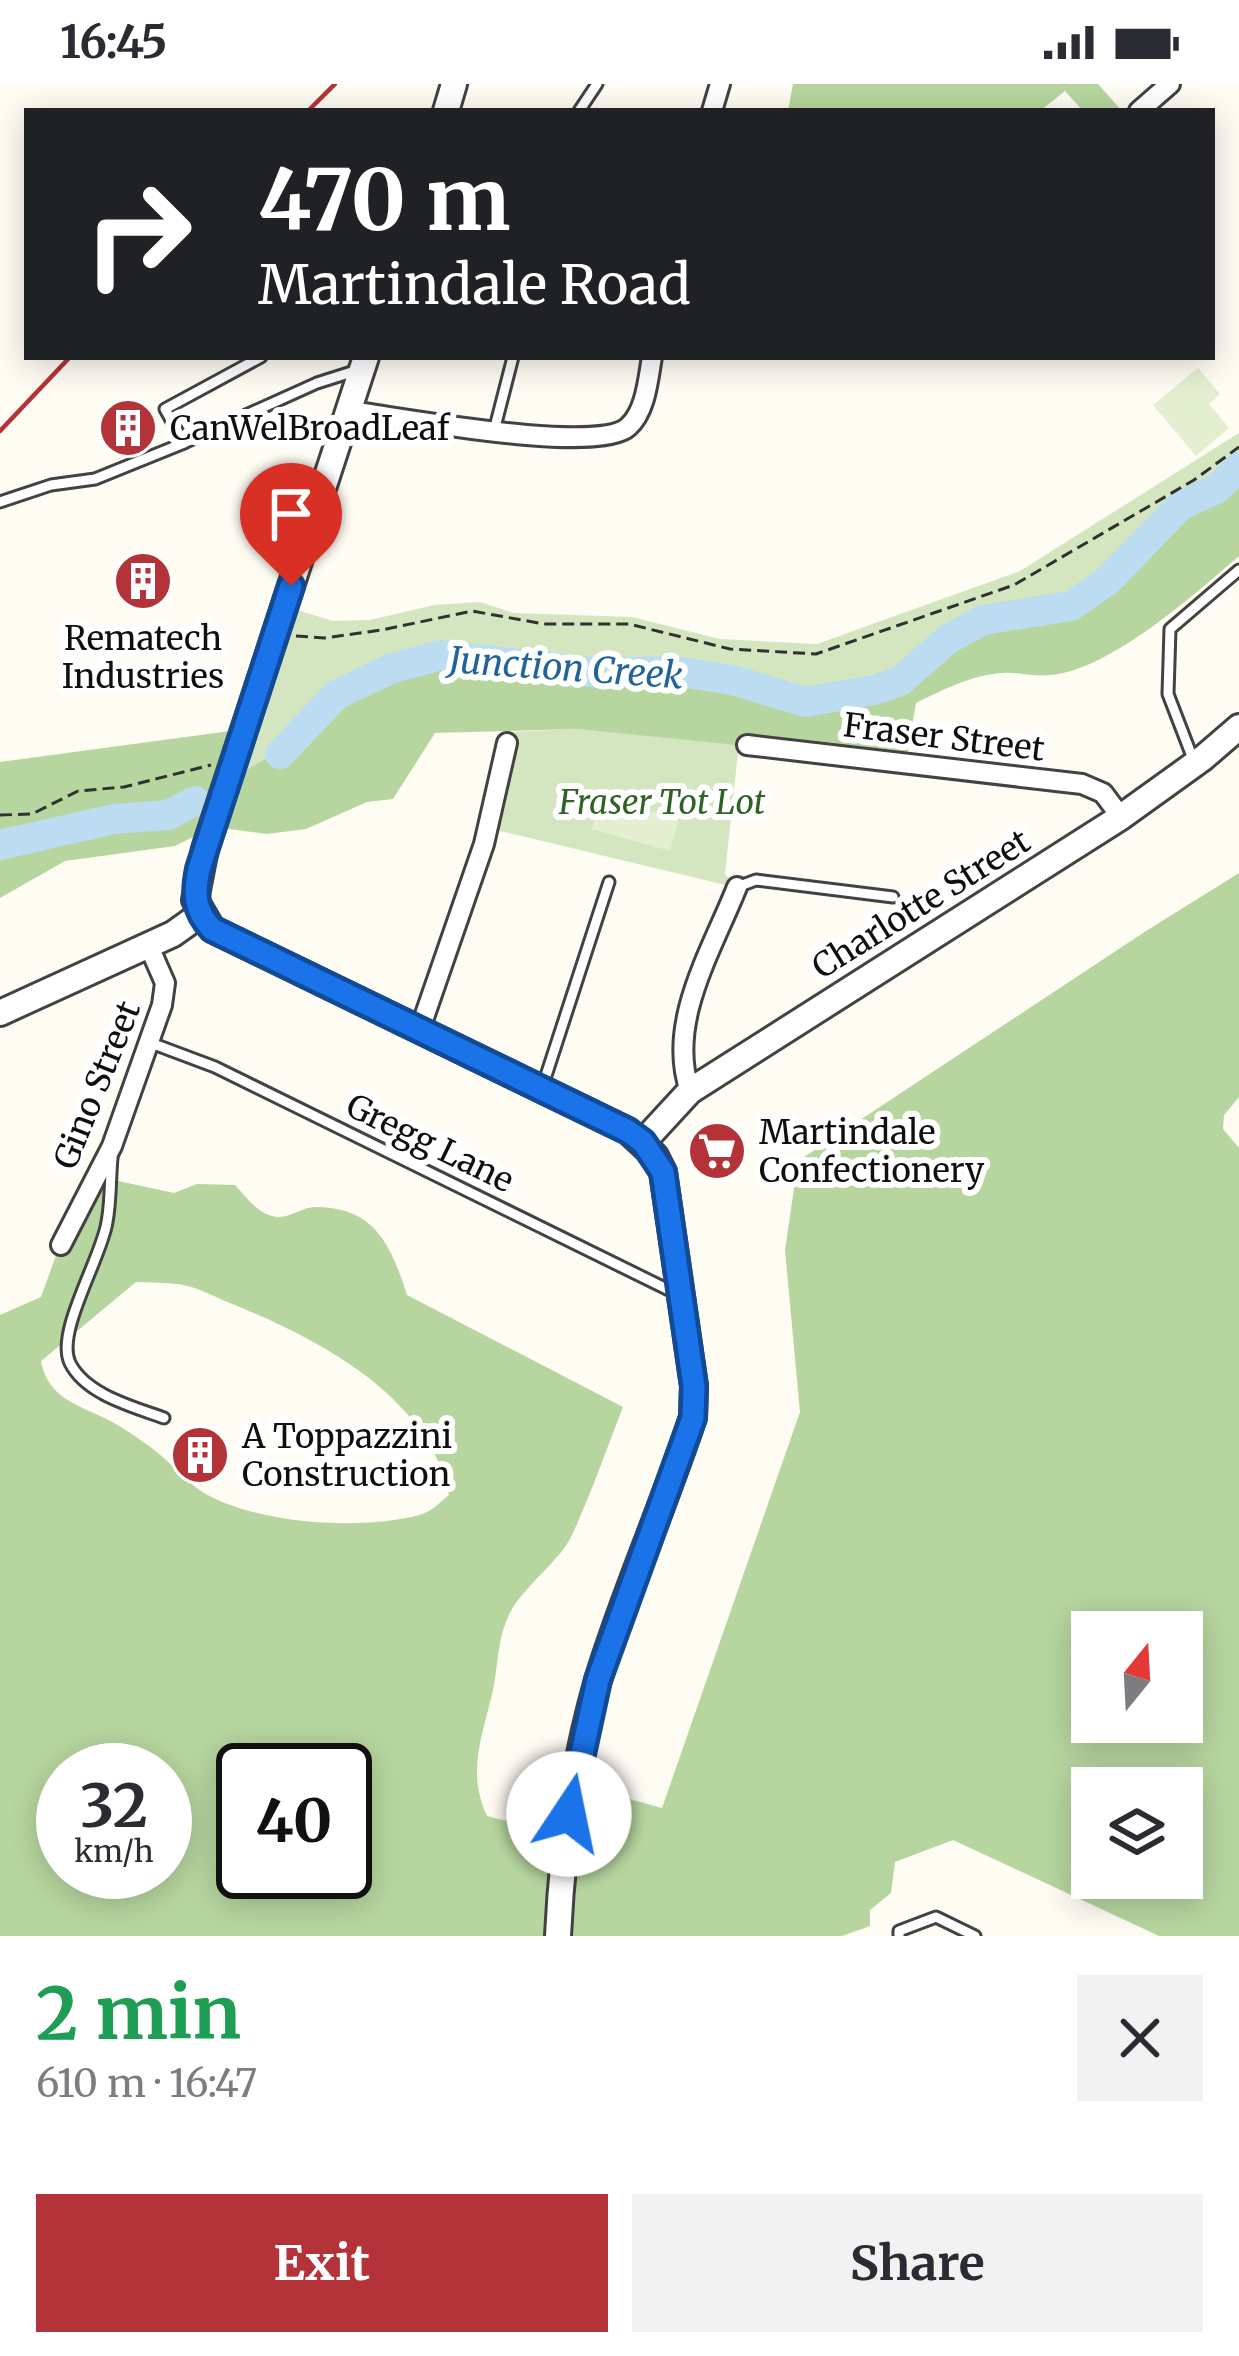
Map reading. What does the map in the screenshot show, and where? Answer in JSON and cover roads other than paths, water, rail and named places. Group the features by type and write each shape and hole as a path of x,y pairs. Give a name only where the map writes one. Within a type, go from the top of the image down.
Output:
{"street":[{"path":"1142,108 1170,84"},
{"path":"349,411 596,439 614,435 635,419 651,360"},
{"path":"365,363 199,869 195,900 212,929 643,1142 663,1172 694,1386 693,1418 598,1680 571,1804 558,1936"},
{"name":"Charlotte Street","path":"643,1142 690,1091 1121,817 1239,727"},
{"path":"420,1029 484,844 507,743"},
{"name":"Fraser Street","path":"747,745 1082,784 1103,794 1121,817"},
{"path":"690,1091 682,1068 683,1032 736,887"},
{"path":"0,1013 173,934 201,914"},
{"name":"Gino Street","path":"61,1246 112,1146 151,1043 165,982 148,944"}],"lane":[{"path":"184,443 165,410 256,360"},
{"path":"494,431 512,360"},
{"path":"0,502 51,485 95,478 365,363"},
{"path":"1195,764 1168,694 1170,629 1239,570"},
{"path":"736,887 756,880 893,897"},
{"path":"542,1089 609,882"},
{"name":"Gregg Lane","path":"151,1043 215,1067 682,1297"},
{"path":"112,1146 107,1225 66,1348 74,1370 98,1390 164,1418"},
{"path":"898,1936 899,1931 936,1917 975,1936"}],"waterway":[{"name":"Junction Creek","path":"280,754 336,695 390,669 441,655 601,673 674,671 733,680 805,702 874,690 900,681 948,639 983,620 1071,606 1107,581 1181,505 1216,489 1239,467"},
{"name":"Junction Creek","path":"0,845 114,819 168,815 195,801"}],"railway":[{"path":"311,108 335,84"},
{"path":"0,431 67,360"}],"place":[{"name":"CanWelBroadLeaf","path":"128,428"},
{"name":"Rematech Industries","path":"143,581"},
{"name":"Martindale Confectionery","path":"717,1151"},
{"name":"A Toppazzini Construction","path":"200,1455"}],"park label":[{"name":"Fraser Tot Lot","path":"662,802"}]}
